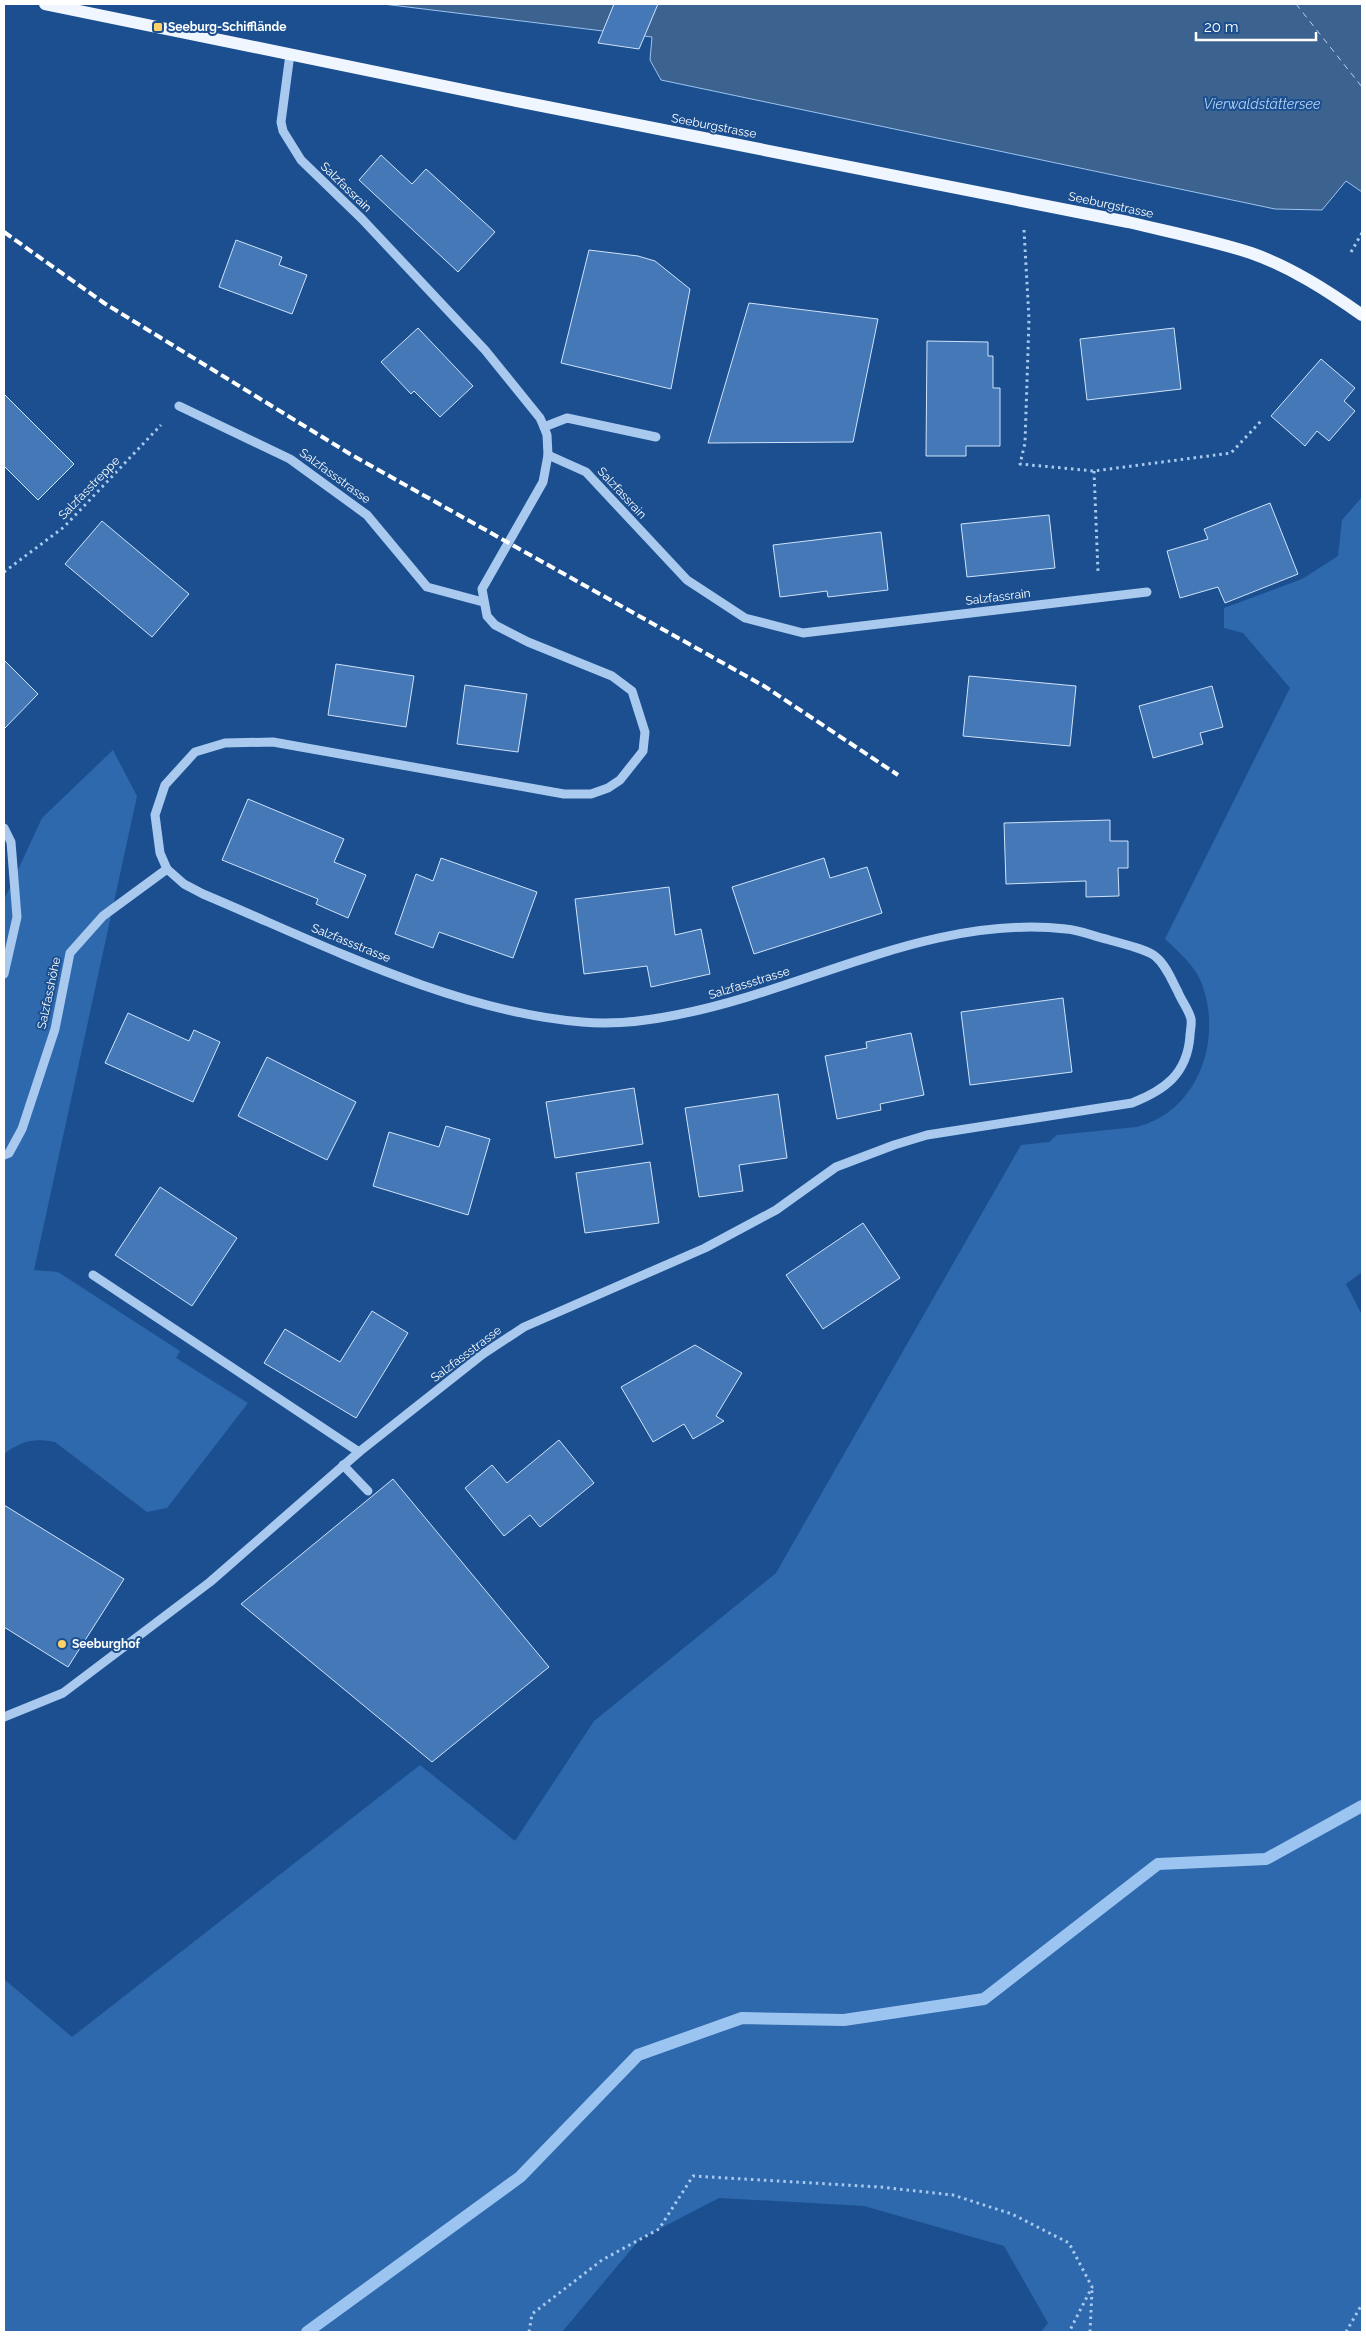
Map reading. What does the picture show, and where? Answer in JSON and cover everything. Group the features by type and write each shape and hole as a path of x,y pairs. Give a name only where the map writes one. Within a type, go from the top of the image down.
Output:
{"main road":[{"name":"Seeburgstrasse","path":"45,4 516,101 1128,222 1219,243 1253,254 1294,272 1332,293 1362,315"}],"street":[{"name":"Salzfassrain","path":"290,54 281,122 283,132 300,160 362,219 485,350 540,418 547,435 548,454 586,472 687,580 745,618 802,633 1147,592"},
{"name":"Salzfassstrasse","path":"179,406 290,458 366,515 427,586 483,602"},
{"path":"544,427 567,418 656,437"},
{"path":"167,869 160,853 155,815 166,785 195,752 225,743 274,742 564,794 591,794 608,788 620,780 643,751 645,732 632,691 612,676 528,642 495,625 487,616 483,602 482,589 543,482 548,454"},
{"path":"4,828 11,842 17,917 4,974"},
{"name":"Salzfassstrasse","path":"4,1717 63,1693 210,1582 359,1452 483,1354 524,1327 705,1248 776,1210 836,1167 894,1145 926,1136 1132,1103 1160,1090 1183,1065 1189,1048 1191,1019 1170,978 1156,956 1127,945 1069,929 1032,927 992,929 925,940 740,1001 652,1019 583,1022 524,1014 465,999 381,969 202,894 184,884 167,869"},
{"name":"Salzfasshöhe","path":"4,1155 9,1153 25,1120 55,1029 70,953 103,916 167,869"},
{"path":"93,1275 359,1452"},
{"path":"343,1466 368,1491"}],"path":[{"path":"1023,201 1029,319 1026,443 1020,464 1094,471 1231,453 1261,421"},
{"path":"1351,252 1362,233"},
{"name":"Salzfasstreppe","path":"4,572 64,527 179,406"},
{"path":"1094,471 1098,580"},
{"path":"529,2332 532,2314 602,2260 659,2229 693,2176 880,2186 953,2194 1012,2214 1069,2243 1092,2287 1090,2332"},
{"path":"1069,2332 1092,2287"},
{"path":"1346,2332 1362,2304"}],"shaded area":[{"path":"1362,497 1362,1272 1346,1284 1362,1315 1362,2332 1041,2332 1048,2323 1004,2246 864,2206 719,2198 640,2239 562,2332 4,2332 4,1979 72,2037 420,1765 515,1841 594,1721 776,1573 1021,1145 1049,1142 1057,1135 1137,1127 1158,1119 1175,1107 1189,1092 1199,1074 1206,1054 1209,1032 1208,1011 1204,990 1198,975 1165,939 1290,688 1243,633 1224,628 1224,608 1302,579 1338,556 1342,520"},
{"path":"113,750 137,796 34,1270 58,1272 180,1351 176,1358 248,1403 167,1508 147,1512 55,1442 40,1440 22,1443 4,1454 4,900 42,818"}],"water":[{"name":"Vierwaldstättersee","path":"383,4 1362,4 1362,192 1346,181 1322,210 1275,209 661,80 650,60 652,37"}],"building":[{"path":"614,4 658,4 639,49 598,43"},
{"path":"381,155 412,184 426,169 495,232 458,272 359,180"},
{"path":"236,240 282,257 279,265 307,275 292,314 219,287"},
{"path":"589,250 638,256 655,261 690,289 671,389 561,363"},
{"path":"749,303 878,319 853,442 708,443"},
{"path":"418,328 473,386 440,417 414,391 411,394 381,362"},
{"path":"1174,328 1181,389 1087,400 1080,339"},
{"path":"927,341 988,342 988,356 993,356 993,388 1000,388 1000,446 966,446 966,456 926,456"},
{"path":"1321,359 1355,388 1344,401 1355,411 1329,441 1317,431 1305,446 1271,416"},
{"path":"4,394 74,464 38,500 4,466"},
{"path":"1270,503 1298,574 1225,603 1218,587 1180,598 1167,551 1208,539 1204,529"},
{"path":"1049,515 1055,568 967,577 961,524"},
{"path":"102,521 189,594 152,637 65,564"},
{"path":"881,532 888,590 828,597 827,591 780,597 773,545"},
{"path":"4,660 38,694 4,729"},
{"path":"336,664 414,676 406,727 328,715"},
{"path":"969,676 1076,686 1070,746 963,736"},
{"path":"465,685 527,694 518,752 457,744"},
{"path":"1212,686 1223,727 1200,733 1203,744 1153,758 1139,706"},
{"path":"248,799 344,839 334,862 366,875 348,918 316,904 318,899 222,860"},
{"path":"1110,820 1110,841 1128,841 1128,868 1118,868 1119,896 1086,897 1086,881 1006,884 1004,823"},
{"path":"441,858 537,892 513,958 439,932 433,948 395,934 416,874 433,881"},
{"path":"824,858 830,878 867,867 882,913 754,954 732,887"},
{"path":"669,887 675,935 701,929 710,974 651,987 647,966 584,974 575,899"},
{"path":"1063,998 1072,1072 970,1085 961,1012"},
{"path":"128,1013 189,1041 194,1030 220,1042 193,1102 105,1063"},
{"path":"911,1033 924,1095 880,1104 881,1110 837,1119 825,1056 867,1048 866,1042"},
{"path":"267,1057 356,1102 327,1160 238,1116"},
{"path":"634,1088 643,1144 555,1158 546,1102"},
{"path":"778,1094 787,1158 739,1165 743,1191 699,1197 685,1108"},
{"path":"446,1126 490,1139 468,1215 373,1186 389,1132 439,1147"},
{"path":"650,1162 659,1223 585,1233 576,1173"},
{"path":"160,1187 237,1238 192,1306 115,1255"},
{"path":"863,1223 900,1278 823,1329 786,1275"},
{"path":"372,1311 408,1333 356,1418 264,1363 285,1329 340,1362"},
{"path":"695,1345 742,1373 716,1416 724,1421 693,1439 684,1424 653,1442 621,1387"},
{"path":"559,1440 594,1483 540,1527 530,1515 504,1536 465,1488 492,1465 507,1483"},
{"path":"393,1479 549,1667 432,1762 241,1604"},
{"path":"4,1505 124,1579 68,1667 4,1627"}],"waterway":[{"path":"307,2332 520,2177 638,2055 742,2018 844,2020 984,1999 1158,1864 1266,1859 1362,1806"}],"ferry route":[{"path":"1296,4 1362,87"}],"railway":[{"path":"4,232 104,303 350,454 764,686 898,775"}],"place":[{"name":"Seeburg-Schifflände","path":"158,27"},
{"name":"Seeburghof","path":"62,1644"}]}
